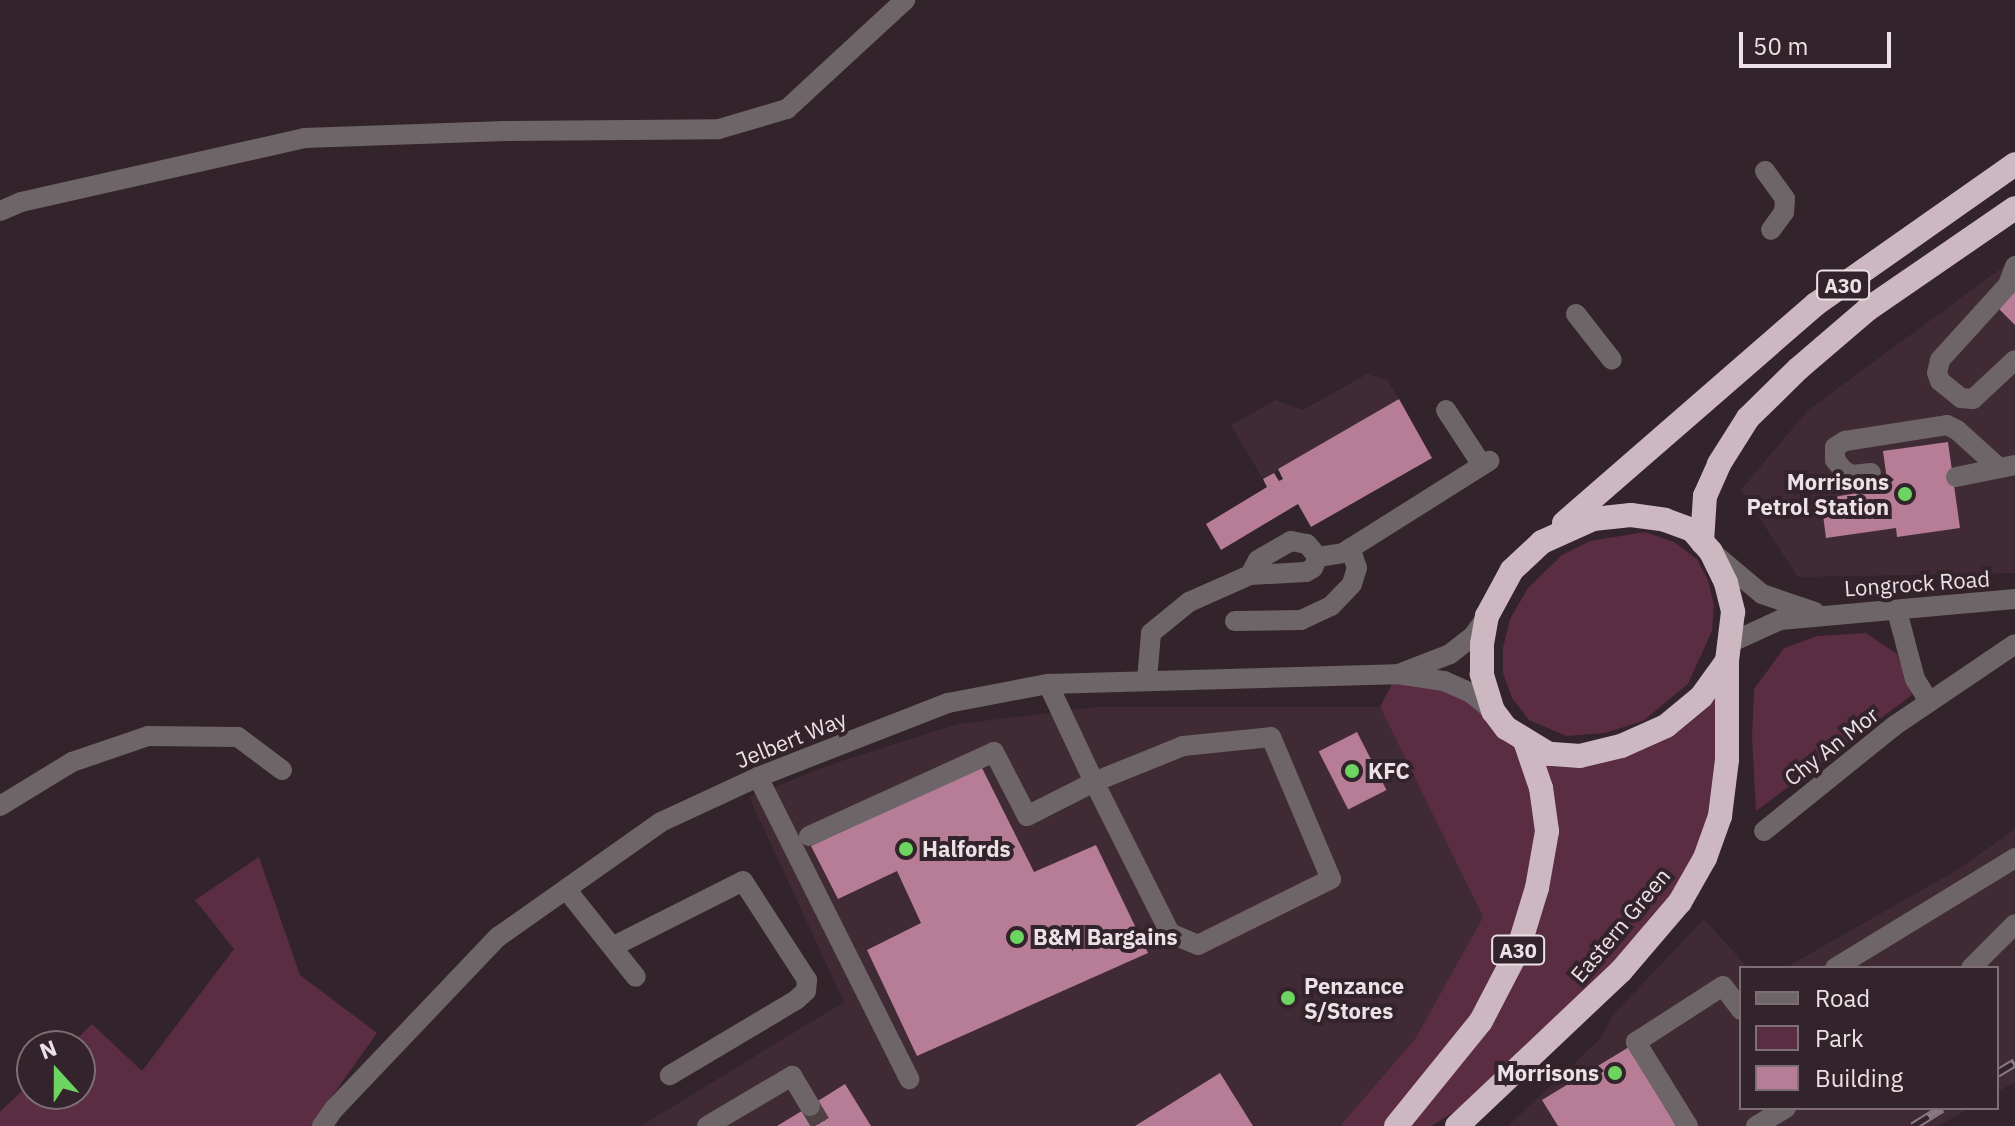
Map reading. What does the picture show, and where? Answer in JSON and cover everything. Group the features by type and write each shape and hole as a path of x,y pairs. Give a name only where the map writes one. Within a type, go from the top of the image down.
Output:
{"highway":[{"name":"A30","path":"1542,542 1816,304 2015,164"},
{"name":"A30","path":"1707,547 1705,496 1719,464 1748,418 1798,369 1868,309 2015,208"},
{"path":"1631,515 1665,520 1692,530 1707,547 1726,583 1733,612 1730,652 1701,697 1666,726 1621,746 1580,756 1549,754 1506,728 1493,711 1482,674 1482,644 1487,616 1512,570 1542,542 1593,519 1631,515"},
{"name":"Eastern Green","path":"1457,1126 1621,971 1680,902 1705,858 1720,816 1727,760 1730,652"},
{"name":"A30","path":"1396,1126 1481,1021 1518,950 1537,888 1547,831 1541,788 1525,741"}],"street":[{"path":"0,211 21,202 304,138 505,131 719,129 787,109 905,0"},
{"path":"1765,171 1785,199 1784,212 1771,230"},
{"path":"2013,278 1937,366 1940,381 1961,398 1973,399 2015,360"},
{"path":"1576,314 1612,360"},
{"path":"1957,430 1961,398"},
{"path":"1147,680 1147,649 1157,626 1189,602 1250,575 1297,574 1313,568 1318,557 1350,548 1486,463 1446,410"},
{"path":"1871,473 1852,475 1844,471 1835,460 1835,447 1845,441 1947,425 2007,466"},
{"path":"1956,477 2007,466"},
{"path":"1250,575 1258,560 1291,541 1307,544 1318,557"},
{"name":"Longrock Road","path":"1707,547 1762,594 1823,614"},
{"path":"1235,621 1301,620 1331,606 1352,584 1357,568 1350,548"},
{"name":"Longrock Road","path":"1730,652 1780,620 2015,599"},
{"path":"1897,611 1915,679 1929,701"},
{"name":"Jelbert Way","path":"1397,674 1450,654 1473,636 1487,616"},
{"name":"Chy An Mor","path":"1764,831 1834,771 1929,701 2015,644"},
{"name":"Jelbert Way","path":"322,1126 334,1109 498,937 661,822 758,777 948,703 1048,684 1397,674 1444,681 1471,693 1493,711"},
{"path":"809,836 994,752 1027,816 1094,782 1183,746 1271,737 1331,879 1198,945 1170,933 1094,782 1048,684"},
{"path":"0,806 72,762 148,736 238,737 282,770"},
{"path":"758,777 909,1079"},
{"path":"1838,966 2015,858"},
{"path":"614,946 743,881 807,980 806,991 796,1000 670,1075"},
{"path":"566,889 636,977"},
{"path":"1973,966 2015,924"},
{"path":"1688,1126 1636,1042 1723,986 1739,1007"},
{"path":"712,1125 792,1076 810,1106"},
{"path":"1756,1126 1783,1110"}],"shaded area":[{"path":"2015,258 2015,573 1798,577 1741,490 1807,411"},
{"path":"1367,374 1387,380 1399,399 1263,479 1231,425 1276,400 1303,410"},
{"path":"1097,707 1380,707 1483,917 1415,1039 1340,1126 641,1126 844,1002 749,797 838,762 958,724"},
{"path":"2015,829 2015,1082 1999,1091 1999,966 1789,966 1957,870"},
{"path":"1704,919 1746,966 1739,966 1739,1110 1966,1110 1939,1126 1508,1126 1601,1038 1613,1015"}],"green space":[{"path":"1645,532 1674,542 1697,559 1708,580 1714,605 1712,631 1688,684 1643,721 1605,733 1566,736 1529,720 1512,698 1503,673 1503,648 1510,619 1528,588 1562,555 1590,541"},
{"path":"1866,633 1897,654 1912,695 1756,811 1752,736 1754,689 1784,648 1817,636"},
{"path":"1397,674 1444,681 1525,741 1621,746 1713,683 1727,759 1702,863 1511,1078 1431,1126 1340,1126 1415,1039 1483,917 1380,707"},
{"path":"259,857 300,975 377,1033 311,1126 0,1126 0,1112 16,1096 16,1110 96,1110 96,1030 86,1030 92,1024 142,1071 234,949 195,900"}],"building":[{"path":"2015,290 2015,325 1997,307"},
{"path":"1399,399 1432,458 1311,527 1298,504 1221,550 1206,524 1267,487 1263,479 1274,473 1279,481 1283,479 1278,469"},
{"name":"Morrisons Petrol Station","path":"1948,442 1960,528 1897,537 1896,528 1826,538 1821,499 1888,488 1883,451"},
{"name":"KFC","path":"1357,732 1387,790 1348,809 1319,752"},
{"name":"B&M Bargains","path":"981,766 1034,872 1096,845 1148,953 917,1056 867,950 921,923 897,871 838,899 811,846"},
{"name":"Morrisons","path":"1629,1047 1676,1126 1558,1126 1542,1100"},
{"path":"1220,1073 1253,1126 1135,1126"},
{"path":"845,1084 871,1126 777,1126 810,1106"}],"tunnel":[{"path":"810,1106 822,1126"}],"railway":[{"path":"1999,1072 2015,1062"},
{"path":"1913,1126 1939,1110"}],"place":[{"name":"Morrisons Petrol Station","path":"1905,494"},
{"name":"KFC","path":"1352,771"},
{"name":"Halfords","path":"906,849"},
{"name":"B&M Bargains","path":"1017,937"},
{"name":"Penzance S/Stores","path":"1288,998"},
{"name":"Morrisons","path":"1615,1073"}]}
